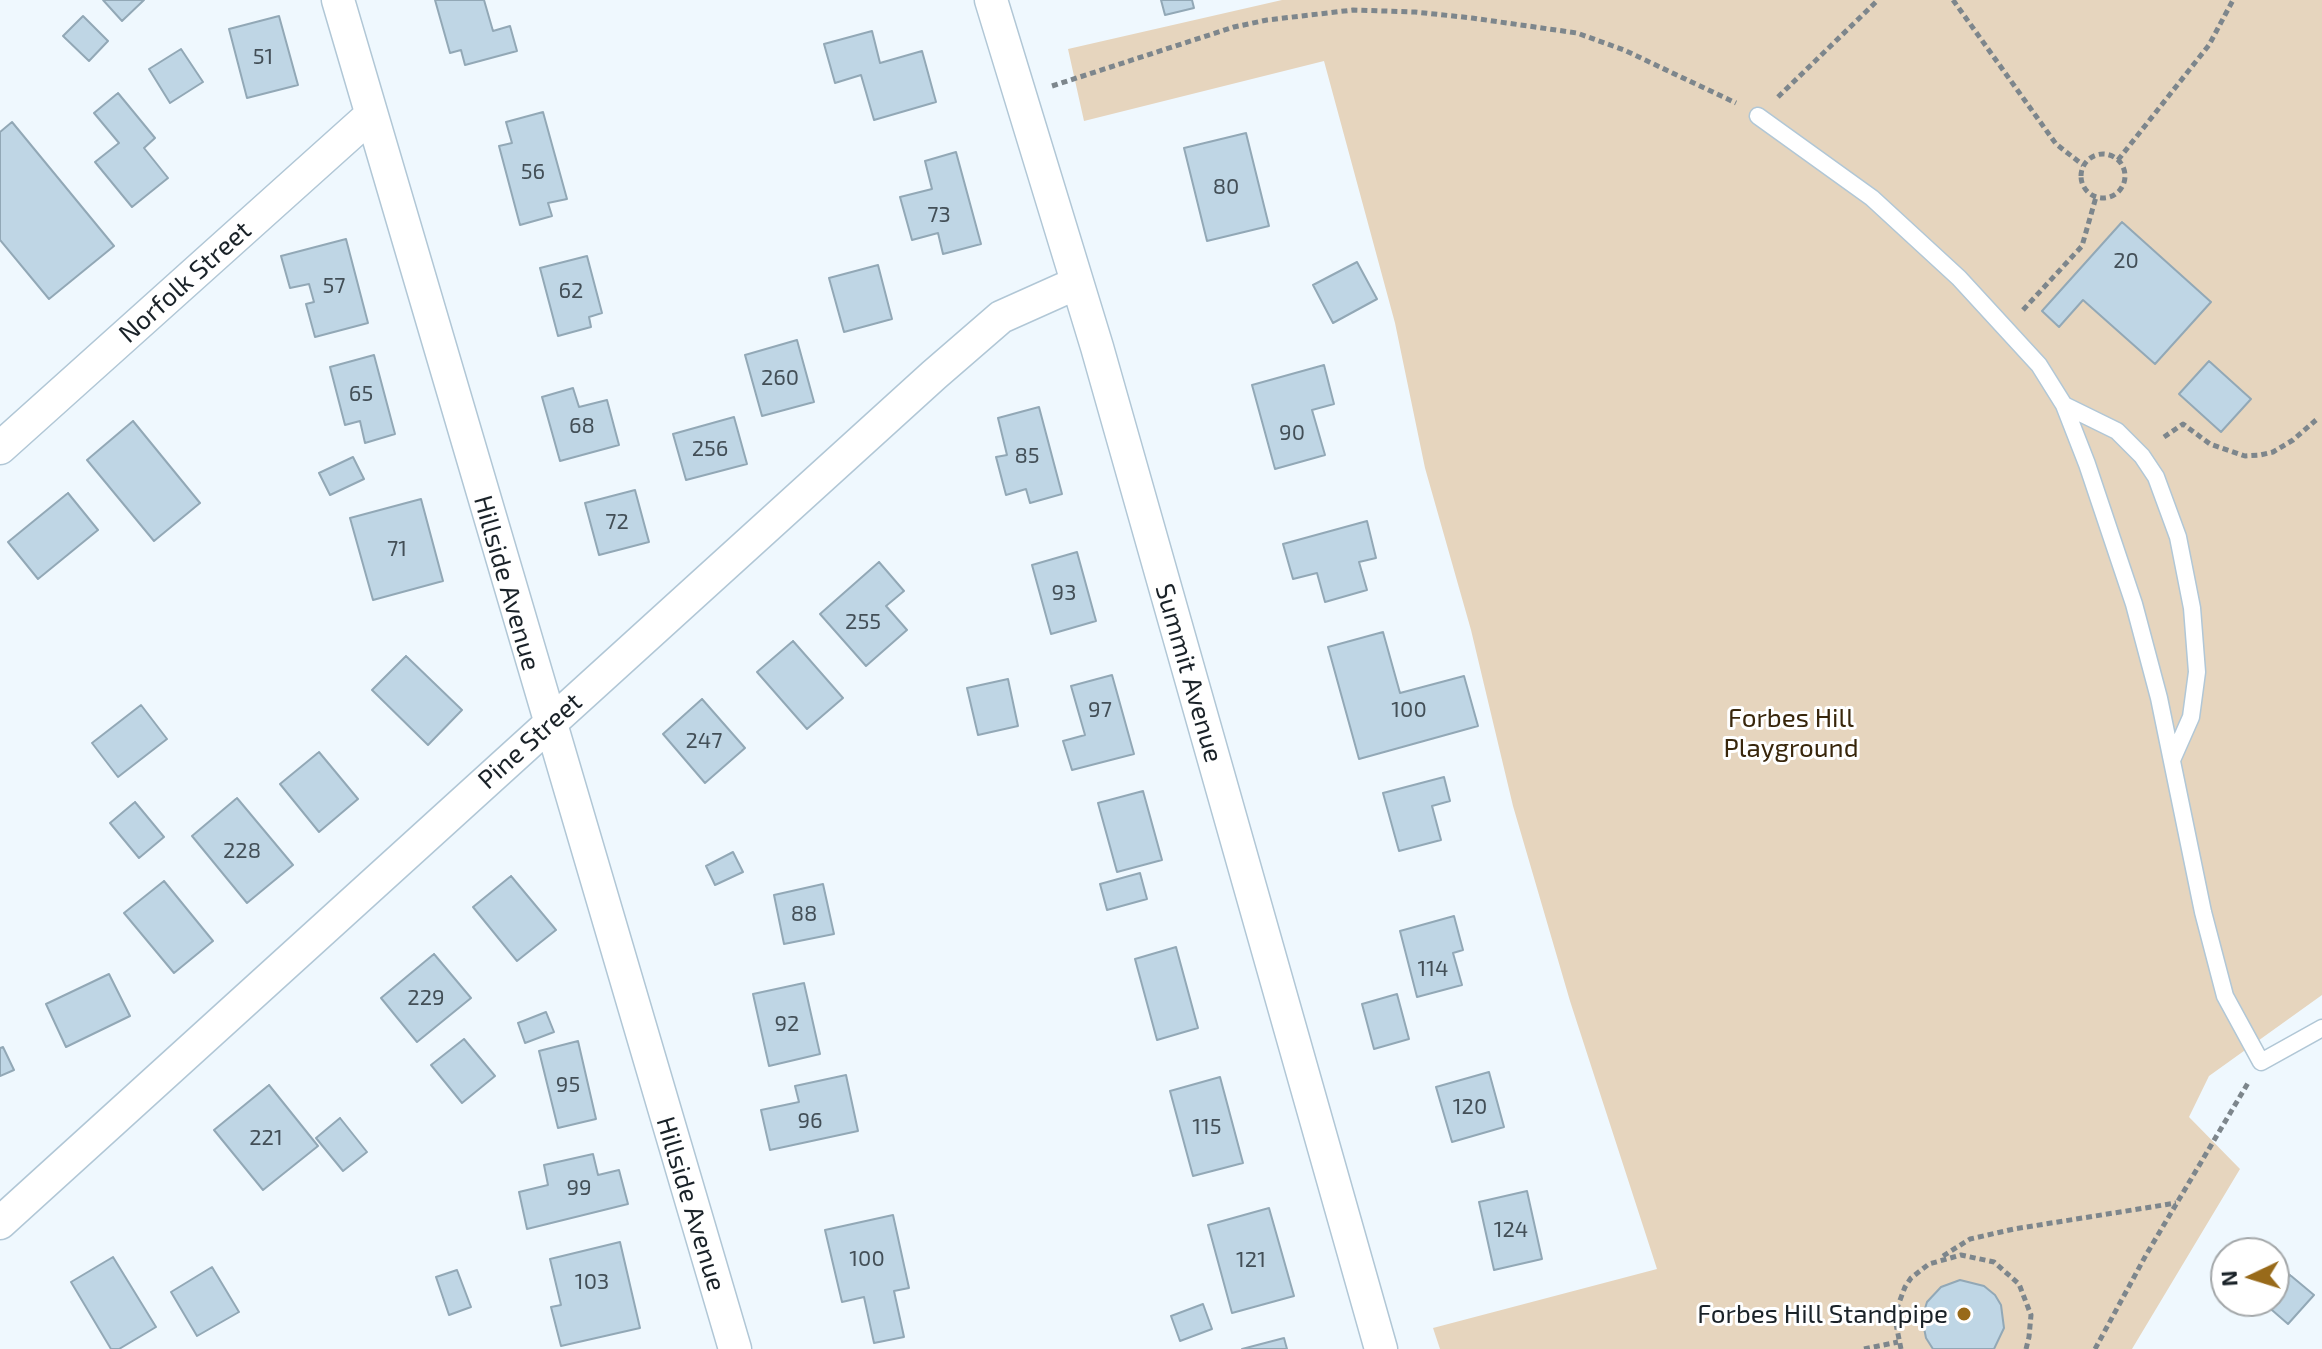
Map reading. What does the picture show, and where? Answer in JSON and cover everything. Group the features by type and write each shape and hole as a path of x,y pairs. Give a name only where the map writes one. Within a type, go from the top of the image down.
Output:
{"street":[{"name":"Hillside Avenue","path":"338,0 735,1349"},
{"name":"Summit Avenue","path":"991,0 1077,283 1381,1349"},
{"name":"Norfolk Street","path":"0,448 370,116"},
{"name":"Pine Street","path":"0,1223 1001,317 1077,283"}],"lane":[{"path":"1758,116 1872,198 1959,278 2039,365 2064,405 2134,604 2172,760 2203,912 2225,996 2261,1062 2322,1028"},
{"path":"2064,405 2117,431 2142,456 2161,489 2178,537 2197,649 2196,693 2191,717 2172,760"}],"path":[{"path":"1020,97 1234,27 1353,10 1472,18 1577,33 1661,66 1758,116 1878,0"},
{"path":"1953,0 2056,144 2083,165"},
{"path":"2118,160 2209,45 2233,0"},
{"path":"2098,154 2111,155 2118,160 2125,174 2123,186 2108,198 2096,197 2083,184 2083,165 2098,154"},
{"path":"2006,328 2082,246 2096,197"},
{"path":"2142,456 2183,424 2210,444 2245,456 2273,452 2316,420"},
{"path":"2095,1349 2176,1203 2261,1062"},
{"path":"1901,1349 1895,1319 1900,1298 1911,1278 1970,1239 2176,1203"},
{"path":"1939,1259 1961,1255 1983,1258 2011,1275 2028,1304 2031,1326 2026,1349"},
{"path":"1864,1349 1898,1341"}],"green space":[{"name":"Forbes Hill Playground","path":"1282,0 2322,0 2322,995 2209,1076 2189,1117 2240,1169 2132,1349 1440,1349 1433,1328 1657,1269 1570,1001 1513,806 1471,630 1425,468 1395,323 1324,61 1084,121 1068,49"}],"building":[{"path":"103,0 144,0 122,21"},
{"path":"435,0 484,0 493,31 510,26 517,51 465,65 461,50 450,53"},
{"path":"1161,0 1192,0 1194,8 1165,15"},
{"path":"83,16 108,41 89,61 63,36"},
{"path":"279,16 298,85 247,98 229,29"},
{"path":"872,31 880,63 922,51 936,102 874,120 861,75 835,83 824,44"},
{"path":"181,49 203,82 170,103 149,69"},
{"path":"118,93 155,138 144,148 168,178 132,207 95,162 119,143 94,113"},
{"path":"543,112 567,199 548,203 552,216 520,225 499,146 512,143 506,122"},
{"path":"12,122 114,246 49,299 0,240 0,132"},
{"path":"1246,133 1269,226 1207,241 1184,148"},
{"path":"956,152 981,244 943,254 938,233 912,240 900,197 932,189 925,161"},
{"path":"2122,222 2211,302 2155,364 2083,300 2059,327 2042,311"},
{"path":"346,239 368,323 315,337 306,304 314,302 309,284 290,288 281,256"},
{"path":"587,256 602,313 589,317 591,327 558,336 540,268"},
{"path":"1357,262 1377,299 1333,323 1313,285"},
{"path":"878,265 892,319 844,332 829,278"},
{"path":"797,340 814,402 762,416 745,355"},
{"path":"374,355 395,434 365,443 360,421 345,425 330,367"},
{"path":"2209,361 2251,399 2221,432 2179,394"},
{"path":"1324,365 1334,404 1312,410 1325,455 1275,469 1252,385"},
{"path":"573,388 579,407 607,400 619,445 560,461 542,397"},
{"path":"1039,407 1062,494 1030,503 1026,489 1006,495 996,457 1007,455 998,418"},
{"path":"734,417 747,464 686,480 673,434"},
{"path":"133,421 200,503 154,541 87,460"},
{"path":"353,457 364,479 330,495 319,473"},
{"path":"635,490 649,542 599,555 585,503"},
{"path":"68,493 98,530 38,579 8,542"},
{"path":"421,499 443,581 373,600 350,518"},
{"path":"1367,521 1376,558 1359,562 1367,590 1325,602 1317,573 1293,579 1283,544"},
{"path":"1077,552 1096,621 1051,634 1032,565"},
{"path":"879,562 904,591 886,606 907,630 866,666 820,614"},
{"path":"1383,632 1400,693 1464,676 1478,726 1359,759 1328,647"},
{"path":"793,641 843,698 807,729 757,672"},
{"path":"406,656 462,710 428,745 372,690"},
{"path":"1112,675 1134,754 1072,770 1063,741 1085,735 1071,686"},
{"path":"1008,679 1018,726 978,735 967,688"},
{"path":"702,699 745,748 705,783 663,734"},
{"path":"141,705 167,739 118,777 92,743"},
{"path":"319,752 358,799 319,832 280,784"},
{"path":"1444,777 1450,801 1432,806 1441,840 1399,851 1383,793"},
{"path":"1143,791 1162,860 1117,872 1098,803"},
{"path":"237,798 293,865 247,903 192,836"},
{"path":"135,802 164,837 139,858 110,823"},
{"path":"733,852 743,872 715,885 706,866"},
{"path":"1140,873 1147,899 1107,910 1100,884"},
{"path":"511,876 556,930 517,961 473,907"},
{"path":"164,881 213,941 174,973 124,913"},
{"path":"823,884 834,934 784,944 774,895"},
{"path":"1454,916 1463,950 1453,953 1462,985 1417,997 1400,931"},
{"path":"1176,947 1198,1028 1157,1040 1135,959"},
{"path":"434,954 471,998 417,1042 381,998"},
{"path":"109,974 130,1016 66,1047 46,1004"},
{"path":"804,983 820,1054 769,1066 753,994"},
{"path":"1397,994 1409,1039 1374,1049 1362,1004"},
{"path":"546,1012 554,1032 525,1043 518,1023"},
{"path":"464,1039 495,1076 462,1103 431,1065"},
{"path":"578,1041 596,1119 558,1128 539,1051"},
{"path":"3,1047 14,1070 0,1076 0,1048"},
{"path":"1489,1072 1504,1127 1452,1142 1436,1087"},
{"path":"846,1075 858,1131 770,1150 761,1110 799,1102 795,1086"},
{"path":"1220,1077 1243,1163 1193,1176 1170,1091"},
{"path":"269,1085 318,1146 263,1190 214,1130"},
{"path":"340,1118 367,1152 343,1171 316,1138"},
{"path":"593,1154 598,1175 619,1170 628,1204 527,1229 519,1192 548,1185 544,1165"},
{"path":"1527,1191 1542,1259 1494,1270 1479,1202"},
{"path":"1269,1208 1294,1296 1232,1313 1208,1225"},
{"path":"893,1215 909,1288 894,1291 904,1337 874,1343 864,1297 842,1302 825,1230"},
{"path":"620,1242 640,1328 561,1346 551,1307 561,1305 550,1259"},
{"path":"113,1257 156,1327 119,1349 111,1349 71,1282"},
{"path":"212,1267 239,1312 197,1336 171,1292"},
{"path":"457,1270 471,1307 449,1315 436,1277"},
{"path":"2290,1275 2314,1295 2288,1324 2280,1317 2290,1317"},
{"name":"Forbes Hill Standpipe","path":"1960,1280 1984,1286 2001,1305 2004,1328 1994,1349 1933,1349 1926,1338 1922,1318 1927,1302 1941,1287"},
{"path":"1203,1304 1212,1329 1180,1341 1171,1316"},
{"path":"1284,1338 1287,1349 1242,1349"}],"place":[{"name":"Forbes Hill Standpipe","path":"1964,1314"}]}
